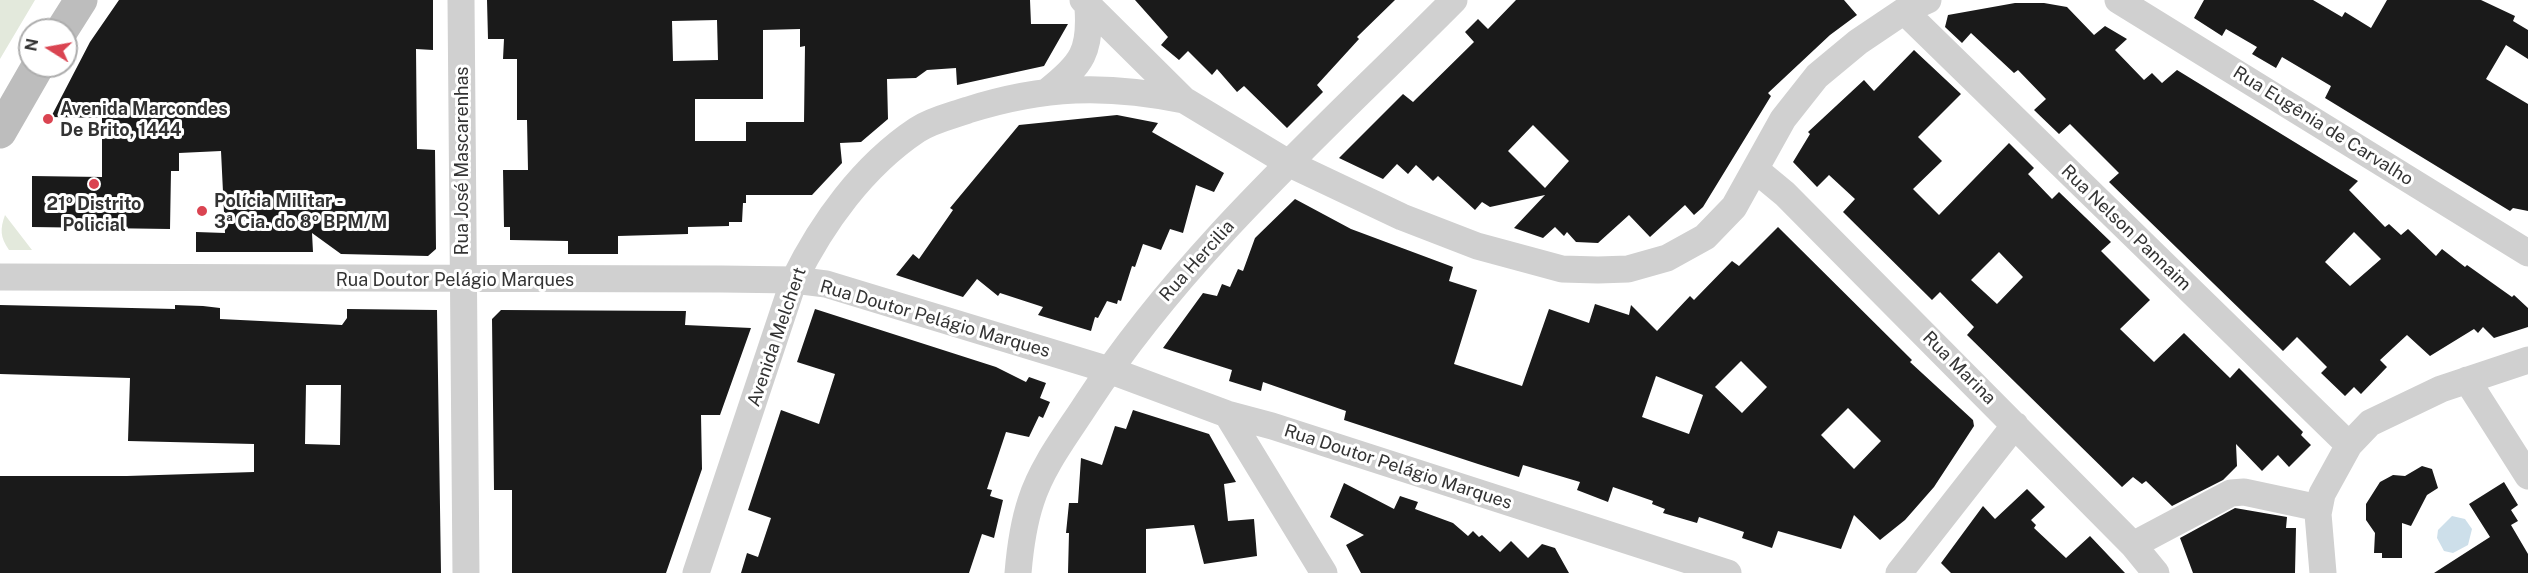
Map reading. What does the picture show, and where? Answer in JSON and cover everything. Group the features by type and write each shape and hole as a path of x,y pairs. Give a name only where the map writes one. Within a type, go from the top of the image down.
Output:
{"street":[{"path":"70,18 81,0"},
{"name":"Rua José Mascarenhas","path":"461,0 466,573"},
{"name":"Rua Hercilia","path":"1018,573 1021,539 1031,500 1051,458 1109,370 1201,253 1454,0"},
{"path":"1085,4 1184,99 1290,164 1402,218 1477,246 1562,269 1628,270 1667,258 1705,237 1734,207 1783,119 1817,76 1858,42 1904,11 1928,0"},
{"name":"Rua Eugênia de Carvalho","path":"2118,0 2528,253"},
{"name":"Avenida Melchert","path":"1049,90 1074,70 1087,48 1085,4"},
{"name":"Rua Nelson Pannaim","path":"1904,11 2349,445"},
{"path":"0,132 31,78"},
{"name":"Avenida Melchert","path":"696,573 794,280 811,246 847,195 886,156 918,129 988,104 1049,90 1092,87 1138,90 1184,99"},
{"name":"Rua Marina","path":"1756,170 1785,194 2015,425 2133,545 2156,573"},
{"name":"Rua Doutor Pelágio Marques","path":"0,277 794,280 826,284 1109,370 1227,414 1272,426 1728,573"},
{"path":"2323,573 2319,544 2319,508 2332,472 2349,445 2370,423 2428,394 2528,360"},
{"path":"2467,380 2528,476"},
{"path":"1227,414 1324,573"},
{"path":"1896,571 2015,425"},
{"path":"2133,545 2231,493 2244,492 2319,508"}],"shaded area":[{"path":"0,0 35,0 24,18 18,18 18,29 0,59"},
{"path":"5,215 32,250 9,250 2,233"}],"water":[{"path":"2452,516 2465,519 2472,529 2468,545 2453,553 2444,551 2437,538 2438,530"}],"building":[{"path":"119,0 433,0 433,50 416,49 417,149 435,150 436,249 428,256 341,254 312,233 313,252 196,252 196,232 225,233 221,151 179,153 179,171 171,171 170,229 32,227 32,176 102,177 102,118 51,117 71,78 78,78 78,65 90,42"},
{"path":"487,0 1030,0 1031,24 1068,24 1044,66 957,85 956,68 927,70 916,78 887,79 888,119 861,142 840,143 842,163 812,195 746,195 742,222 729,222 729,226 688,227 688,234 618,236 618,254 568,254 568,241 510,240 510,227 504,227 503,170 528,170 527,120 517,120 517,59 503,59 504,39 488,39","holes":["717,20 718,60 673,61 672,21","800,29 800,47 805,46 804,122 746,122 746,141 695,141 695,99 763,99 763,30"]},
{"path":"1135,0 1395,0 1357,37 1359,39 1317,85 1323,92 1287,128 1244,86 1237,92 1217,69 1212,75 1188,51 1179,60 1161,45 1168,37"},
{"path":"1516,0 1844,0 1857,15 1830,35 1768,93 1771,96 1703,207 1694,215 1685,205 1650,237 1629,215 1598,243 1576,242 1567,232 1564,236 1555,227 1543,238 1514,228 1545,195 1490,207 1482,202 1475,210 1438,176 1433,181 1416,165 1408,174 1397,164 1383,179 1339,158 1403,94 1413,102 1474,42 1465,32 1478,19 1488,29","holes":["1533,125 1569,161 1545,188 1508,151"]},
{"path":"2204,0 2313,0 2342,17 2345,12 2371,28 2387,0 2481,0 2515,16 2513,21 2528,30 2528,59 2506,45 2486,79 2528,104 2528,211 2513,208 2510,211 2325,98 2331,86 2282,57 2276,68 2252,54 2257,47 2226,29 2222,36 2194,18"},
{"path":"2015,3 2044,3 2067,7 2094,35 2105,26 2127,39 2115,50 2144,80 2152,73 2162,83 2177,70 2358,181 2349,190 2385,227 2389,224 2401,235 2408,229 2436,256 2442,249 2465,267 2467,265 2512,297 2514,295 2528,308 2528,327 2494,338 2483,327 2478,333 2474,329 2430,356 2407,335 2380,360 2387,367 2361,394 2354,387 2345,396 2321,373 2327,367 2297,337 2283,351 2109,182 2119,173 2070,124 2059,134 2034,110 2046,99 2018,70 2014,73 1971,33 1962,43 1945,27 1948,15","holes":["2354,232 2381,259 2350,286 2325,262"]},
{"path":"1914,50 1961,94 1918,137 1942,161 1913,189 1939,215 2009,143 2034,168 2028,174 2052,199 2059,192 2111,242 2101,251 2150,300 2120,329 2154,362 2184,333 2230,378 2239,368 2303,432 2301,435 2311,445 2289,467 2278,455 2262,471 2236,444 2237,466 2223,480 2172,506 2146,481 2142,484 2133,477 2122,487 1967,335 1974,327 1940,292 1932,300 1843,212 1855,199 1829,175 1817,187 1793,162 1810,134 1808,132 1864,80 1874,91","holes":["1999,252 2023,277 1997,304 1971,280"]},
{"path":"1117,115 1158,123 1152,132 1224,173 1214,192 1196,185 1183,233 1170,229 1161,250 1143,244 1135,267 1132,266 1121,301 1118,300 1117,304 1107,301 1098,318 1095,317 1091,331 1038,315 1043,307 1000,293 998,296 977,279 963,297 896,275 913,254 919,259 953,210 950,208 1019,125"},
{"path":"1295,199 1351,229 1453,267 1449,281 1477,290 1454,364 1522,386 1549,309 1589,323 1595,304 1629,315 1631,305 1657,331 1690,296 1694,300 1732,261 1739,266 1778,227 1912,360 1910,362 1973,420 1974,426 1934,487 1905,520 1880,540 1854,515 1841,549 1778,531 1772,548 1742,538 1744,532 1699,517 1697,523 1663,513 1665,509 1652,504 1653,501 1613,487 1608,502 1577,490 1580,482 1523,465 1519,477 1344,420 1346,411 1263,382 1261,391 1229,381 1232,370 1163,348 1203,293 1217,296 1222,284 1230,287 1238,269 1243,271 1255,238","holes":["1741,361 1767,387 1742,413 1715,387","1656,376 1703,395 1689,434 1642,417","1848,408 1881,441 1854,469 1821,435"]},
{"path":"0,305 175,309 175,305 203,306 220,308 220,319 342,325 347,318 347,309 437,310 441,573 0,573 0,476 127,476 254,472 254,444 128,441 130,378 0,374","holes":["306,385 341,385 340,445 305,444"]},
{"path":"815,309 996,367 1026,382 1029,377 1046,383 1040,398 1050,402 1043,418 1039,416 1029,437 1006,432 987,489 992,490 990,496 1003,500 994,538 982,534 969,573 741,573 747,553 758,557 771,518 748,510 781,410 819,424 835,374 797,362"},
{"path":"501,310 686,311 685,325 751,328 720,415 701,415 702,469 666,573 512,573 512,490 494,490 492,319"},
{"path":"1133,410 1209,434 1236,482 1224,484 1228,521 1254,519 1257,556 1204,564 1194,525 1146,529 1146,573 1068,573 1069,533 1066,533 1069,503 1078,503 1081,458 1102,465 1115,426 1126,429"},
{"path":"2422,466 2432,469 2438,488 2427,495 2411,526 2402,523 2402,558 2382,558 2382,553 2374,553 2375,533 2366,520 2366,504 2380,482 2393,475 2405,476"},
{"path":"2504,482 2518,505 2511,510 2518,521 2511,525 2528,554 2528,573 2434,573 2490,537 2469,504"},
{"path":"1344,483 1394,509 1400,496 1418,502 1415,509 1453,523 1468,536 1473,531 1479,537 1482,535 1500,552 1511,541 1528,558 1542,544 1555,548 1569,573 1361,573 1346,545 1364,535 1330,517"},
{"path":"2027,489 2045,507 2031,520 2036,525 2034,528 2066,558 2090,536 2125,573 1951,573 1941,563 1983,506 1995,519"},
{"path":"2235,508 2287,517 2286,528 2296,528 2295,573 2193,573 2180,538"}],"place":[{"name":"Avenida Marcondes De Brito, 1444","path":"48,119"},
{"name":"21º Distrito Policial","path":"94,184"},
{"name":"Polícia Militar - 3ª Cia. do 8º BPM/M","path":"202,211"}]}
